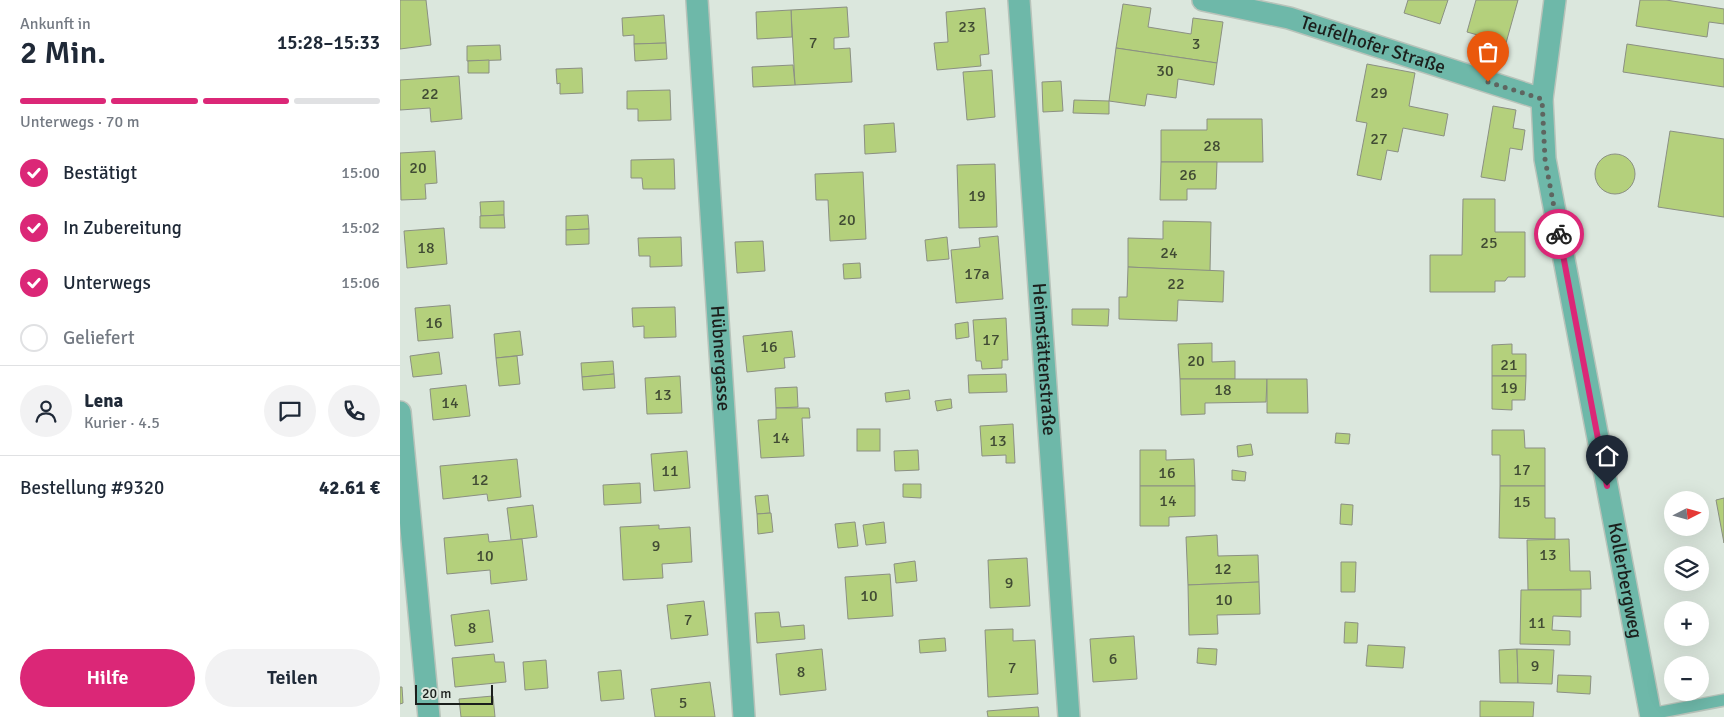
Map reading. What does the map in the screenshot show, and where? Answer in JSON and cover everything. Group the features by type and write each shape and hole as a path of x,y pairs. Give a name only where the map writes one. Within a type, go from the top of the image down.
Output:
{"street":[{"name":"Hübnergasse","path":"696,0 744,717"},
{"name":"Heimstättenstraße","path":"1020,0 1069,717"},
{"name":"Teufelhofer Straße","path":"1203,0 1289,9 1542,99"},
{"name":"Kollerbergweg","path":"1555,0 1542,99 1545,159 1651,715"},
{"path":"400,412 429,717"}],"lane":[{"path":"1651,715 1724,700"}],"building":[{"path":"400,0 426,0 431,45 400,49"},
{"path":"1408,0 1448,0 1440,24 1404,13"},
{"path":"1476,0 1518,0 1506,43 1467,32"},
{"path":"1640,0 1666,0 1724,9 1724,24 1709,22 1707,37 1636,26"},
{"path":"1123,4 1151,8 1148,27 1191,34 1193,18 1223,22 1217,63 1116,48"},
{"path":"847,7 849,37 834,38 834,49 850,48 852,82 795,85 791,10"},
{"path":"985,8 989,54 980,55 981,66 937,70 934,43 948,42 946,12"},
{"path":"791,10 792,37 757,39 756,12"},
{"path":"664,15 666,43 634,44 634,35 623,36 622,18"},
{"path":"666,43 667,59 635,61 634,44"},
{"path":"1627,44 1724,59 1724,87 1623,72"},
{"path":"500,45 501,60 467,61 467,46"},
{"path":"1116,48 1217,63 1214,85 1178,79 1176,98 1147,94 1145,106 1109,101"},
{"path":"489,60 489,73 468,73 468,61"},
{"path":"1367,64 1415,73 1409,106 1448,114 1444,136 1403,128 1398,152 1387,150 1381,180 1357,175 1367,123 1356,121"},
{"path":"793,65 795,85 753,87 752,67"},
{"path":"582,68 583,93 560,94 560,83 557,84 556,69"},
{"path":"992,70 995,117 967,120 963,72"},
{"path":"459,76 462,119 431,122 430,108 400,110 400,80"},
{"path":"1061,81 1063,111 1043,112 1042,82"},
{"path":"670,90 671,120 638,121 638,109 627,109 627,91"},
{"path":"1074,100 1109,101 1109,114 1073,113"},
{"path":"1493,106 1516,110 1513,128 1525,130 1522,150 1510,148 1505,181 1481,177"},
{"path":"1207,119 1262,119 1263,162 1161,162 1161,130 1207,130"},
{"path":"894,123 896,152 865,154 864,125"},
{"path":"1670,131 1724,139 1724,217 1658,207"},
{"path":"435,151 437,183 425,184 426,199 401,200 400,153"},
{"path":"1611,154 1619,154 1626,157 1632,163 1635,174 1632,185 1626,191 1619,194 1611,194 1604,191 1598,185 1595,178 1595,170 1598,163 1604,157"},
{"path":"674,159 675,189 643,189 642,178 631,178 631,160"},
{"path":"1161,162 1217,162 1216,189 1187,189 1187,200 1160,200"},
{"path":"995,164 997,227 959,228 957,165"},
{"path":"863,172 866,239 830,241 828,200 816,200 815,174"},
{"path":"1463,199 1495,199 1495,232 1525,232 1525,277 1508,277 1505,281 1495,281 1495,292 1430,292 1430,255 1462,255"},
{"path":"504,201 504,215 481,216 480,202"},
{"path":"504,215 505,228 480,228 480,216"},
{"path":"588,215 589,229 566,230 566,216"},
{"path":"1163,221 1211,222 1210,271 1128,267 1128,238 1163,239"},
{"path":"444,228 447,264 407,268 404,231"},
{"path":"589,229 589,244 566,245 566,230"},
{"path":"998,236 1003,299 956,303 951,250 980,247 979,238"},
{"path":"681,237 682,266 650,267 650,256 639,256 638,238"},
{"path":"947,237 949,259 927,261 925,240"},
{"path":"763,241 765,271 737,273 735,242"},
{"path":"860,263 861,278 844,279 843,264"},
{"path":"1128,267 1224,271 1223,302 1178,300 1177,321 1119,319 1119,297 1127,297"},
{"path":"450,305 453,338 418,341 415,308"},
{"path":"675,307 676,337 644,338 644,326 633,327 632,308"},
{"path":"1072,309 1109,309 1108,326 1072,325"},
{"path":"1006,318 1008,360 1002,360 1002,368 982,369 981,361 976,361 973,320"},
{"path":"968,322 969,337 956,339 955,324"},
{"path":"520,331 523,355 496,358 494,334"},
{"path":"792,331 795,357 784,358 785,368 747,372 743,336"},
{"path":"1212,343 1212,362 1235,361 1235,379 1180,379 1178,344"},
{"path":"1512,344 1512,354 1526,354 1526,376 1492,376 1492,345"},
{"path":"439,352 442,374 413,377 410,356"},
{"path":"517,356 520,384 499,386 496,358"},
{"path":"613,361 614,374 582,377 581,363"},
{"path":"614,374 615,388 583,390 582,377"},
{"path":"1006,374 1007,392 969,393 968,375"},
{"path":"680,376 682,413 647,414 645,378"},
{"path":"1492,376 1526,376 1525,400 1512,400 1512,410 1492,409"},
{"path":"1180,379 1267,379 1266,402 1205,403 1205,414 1181,415"},
{"path":"1267,379 1307,379 1308,413 1267,413"},
{"path":"466,385 470,416 433,420 430,389"},
{"path":"797,387 798,407 776,408 775,388"},
{"path":"909,390 910,399 886,402 885,393"},
{"path":"951,399 952,408 937,411 935,401"},
{"path":"776,408 809,408 810,418 802,418 804,456 761,458 758,420 776,419"},
{"path":"1013,424 1015,463 1006,463 1006,455 982,456 980,426"},
{"path":"857,429 880,429 880,451 857,451"},
{"path":"1492,430 1524,430 1525,448 1545,448 1545,486 1500,486 1500,455 1492,455"},
{"path":"1336,433 1350,434 1349,444 1335,443"},
{"path":"1251,444 1253,455 1238,457 1237,446"},
{"path":"918,450 919,470 895,471 894,451"},
{"path":"1140,450 1166,450 1166,460 1194,459 1195,486 1140,486"},
{"path":"687,451 690,488 654,491 651,454"},
{"path":"517,459 521,497 488,501 487,494 443,499 440,466"},
{"path":"1232,470 1246,472 1245,481 1232,480"},
{"path":"640,483 641,503 604,505 603,485"},
{"path":"903,484 921,484 921,498 903,497"},
{"path":"1140,486 1195,486 1195,516 1169,517 1169,526 1140,526"},
{"path":"1500,486 1545,486 1545,518 1555,518 1555,539 1499,538"},
{"path":"768,495 770,513 757,514 755,496"},
{"path":"1724,498 1724,543 1716,500"},
{"path":"1341,504 1353,505 1352,525 1340,524"},
{"path":"533,505 537,537 511,540 507,508"},
{"path":"771,513 773,532 758,534 757,514"},
{"path":"855,522 858,546 838,548 835,524"},
{"path":"884,522 886,543 866,545 863,525"},
{"path":"659,525 659,529 690,527 692,562 662,564 663,578 623,580 620,527"},
{"path":"488,534 489,542 522,539 527,580 491,584 490,570 447,574 444,538"},
{"path":"1217,535 1218,556 1258,555 1259,582 1188,585 1186,537"},
{"path":"1569,539 1570,571 1590,571 1591,589 1528,590 1527,540"},
{"path":"1027,558 1030,606 990,608 988,560"},
{"path":"915,561 917,581 896,583 894,564"},
{"path":"1341,562 1356,562 1355,592 1341,592"},
{"path":"890,574 893,616 848,619 845,577"},
{"path":"1259,582 1260,614 1217,615 1218,634 1189,635 1188,585"},
{"path":"1521,590 1581,590 1581,617 1553,616 1552,630 1570,631 1570,645 1520,644"},
{"path":"704,601 708,635 671,639 667,605"},
{"path":"489,610 493,642 455,646 451,615"},
{"path":"779,612 781,627 804,625 805,639 757,643 755,613"},
{"path":"1345,622 1358,623 1357,643 1344,643"},
{"path":"1013,629 1013,641 1035,640 1038,694 988,697 985,630"},
{"path":"1134,636 1137,679 1093,682 1090,639"},
{"path":"945,638 946,651 920,653 919,640"},
{"path":"1368,645 1405,647 1403,668 1366,666"},
{"path":"1198,648 1217,649 1216,665 1197,663"},
{"path":"822,649 826,690 780,695 776,654"},
{"path":"1517,649 1518,683 1500,683 1499,650"},
{"path":"1517,649 1554,650 1552,684 1518,683"},
{"path":"494,654 495,662 504,662 506,682 455,687 452,658"},
{"path":"546,660 548,688 525,690 523,662"},
{"path":"621,670 624,699 601,701 598,672"},
{"path":"1558,675 1591,676 1590,694 1557,692"},
{"path":"710,682 715,717 655,717 651,689"},
{"path":"400,687 402,687 403,703 400,704"},
{"path":"493,696 495,717 461,717 459,699"},
{"path":"1480,701 1534,702 1533,717 1480,717"},
{"path":"1038,707 1039,717 988,717 987,711"}],"way so far":[{"path":"1488,82 1542,99 1545,159 1559,234"}],"route":[{"path":"1559,234 1607,486"}]}
